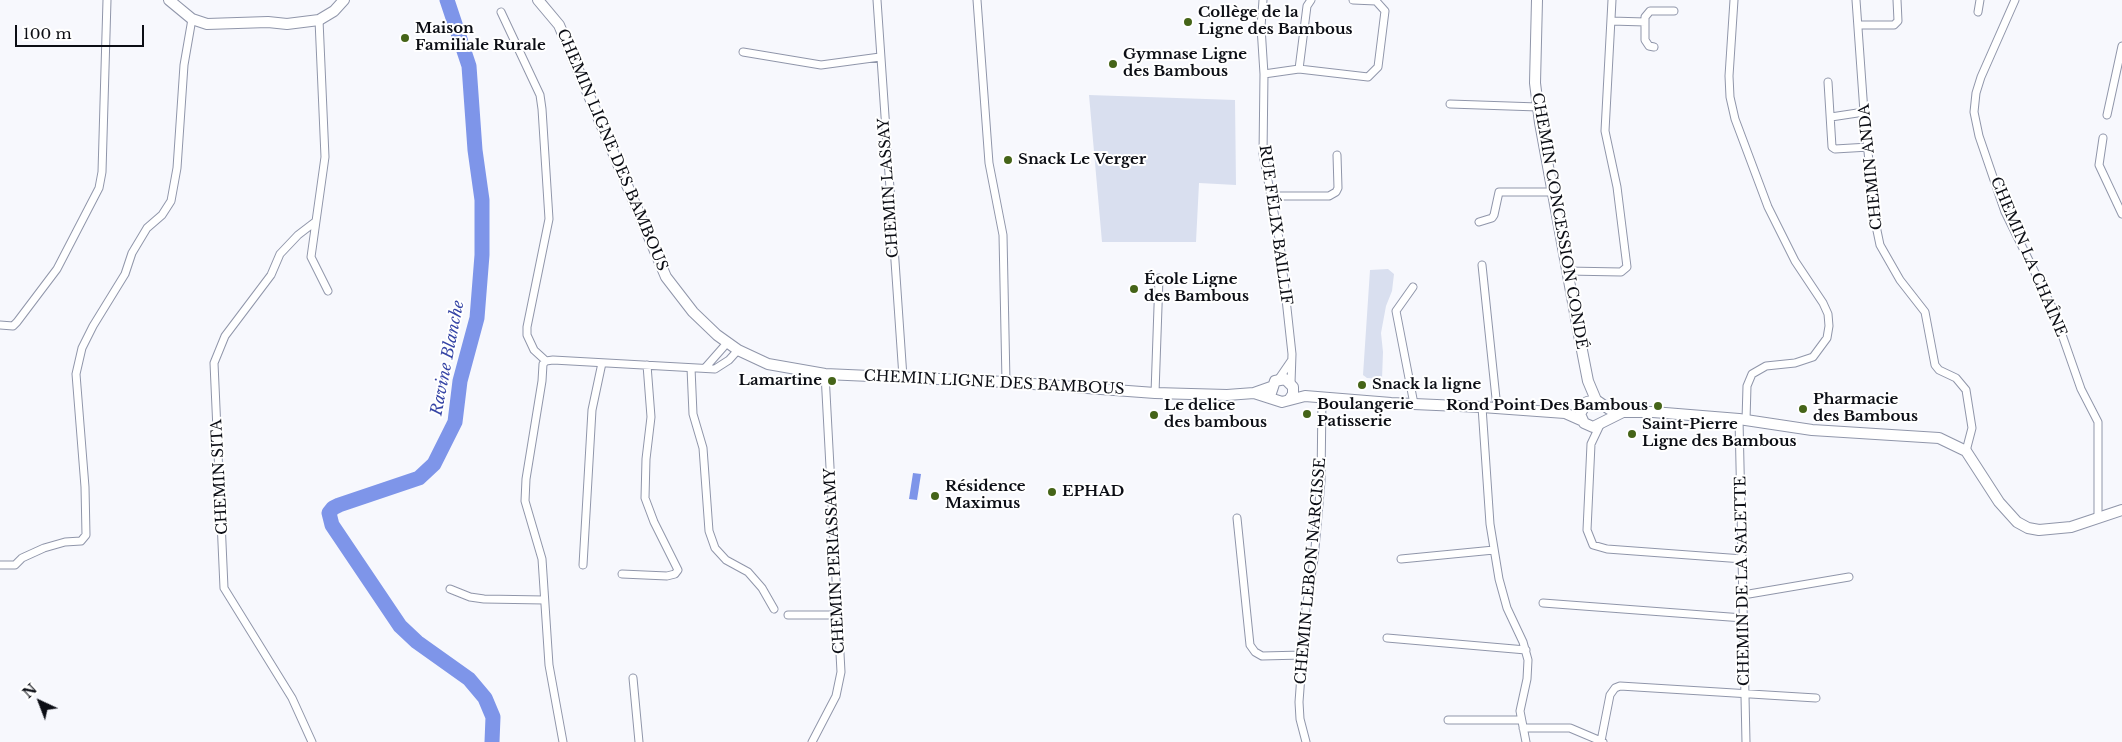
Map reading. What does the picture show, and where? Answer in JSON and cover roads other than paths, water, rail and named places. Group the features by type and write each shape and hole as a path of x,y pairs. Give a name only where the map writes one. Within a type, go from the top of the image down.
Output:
{"main road":[{"path":"169,0 192,19 214,24 268,22 287,24 319,20 334,11 344,0"},
{"name":"CHEMIN LIGNE DES BAMBOUS","path":"538,0 559,25 666,277 693,312 727,343 738,350 768,364 825,374 1006,382 1156,393 1254,393 1276,400"},
{"name":"CHEMIN CONCESSION CONDÉ","path":"1537,0 1535,83 1538,107 1592,403"},
{"path":"1305,396 1285,379 1275,384 1271,394 1276,400 1282,402 1305,396 1322,399 1482,406 1565,414 1593,427 1622,412"},
{"name":"CHEMIN LIGNE DES BAMBOUS","path":"1254,393 1275,384"},
{"path":"1289,400 1293,394 1292,385"},
{"path":"1565,414 1592,403 1622,412 1653,412 1743,420 1812,430 1939,438 1966,451 1999,502 2017,522 2028,528 2039,530 2071,527 2122,510"},
{"path":"1584,422 1580,414 1592,403"},
{"path":"1592,403 1606,414 1602,423"}],"street":[{"path":"0,325 13,326 58,268 100,188 107,0"},
{"name":"CHEMIN LASSAY","path":"877,0 903,377"},
{"path":"977,0 989,163 1002,234 1006,382"},
{"name":"RUE FÉLIX BAILLIF","path":"1263,0 1261,37 1264,74 1262,154 1280,244 1292,385"},
{"path":"1300,70 1307,6 1310,0"},
{"path":"1264,74 1300,70 1368,76 1378,67 1385,11 1376,1 1353,0"},
{"path":"1567,271 1621,272 1627,267 1617,187 1605,131 1612,0"},
{"name":"CHEMIN DE LA SALETTE","path":"1734,0 1729,76 1730,97 1735,119 1768,207 1795,261 1823,303 1828,314 1829,326 1827,338 1813,357 1795,363 1766,366 1752,374 1748,386 1743,420 1743,618 1746,742"},
{"name":"CHEMIN ANDA","path":"1856,0 1864,112 1869,146 1875,221 1880,245 1900,280 1925,312 1935,365 1939,370 1956,378 1966,390 1972,428 1966,451"},
{"path":"1858,25 1896,24 1898,21 1897,0"},
{"path":"1978,12 1980,0"},
{"name":"CHEMIN LA CHAÎNE","path":"2015,0 1979,85 1974,112 1979,136 2005,212 2053,309 2081,389 2098,422 2098,518"},
{"path":"1654,46 1649,46 1645,40 1645,17 1650,11 1674,12"},
{"path":"501,12 540,95 542,109 549,219 527,327 527,335 534,350 550,360 690,368 721,366 738,350"},
{"path":"0,565 15,565 22,558 44,548 65,542 81,541 86,535 85,487 76,374 82,348 93,326 125,274 132,253 147,228 162,215 171,201 177,168 184,64 192,19"},
{"path":"319,20 325,157 311,257 328,291"},
{"path":"1611,21 1645,22"},
{"path":"2107,116 2118,75 2122,46"},
{"path":"743,52 821,65 880,57"},
{"path":"1828,82 1832,144 1835,149 1869,146"},
{"path":"1450,104 1538,107"},
{"path":"1831,117 1864,112"},
{"path":"2103,138 2099,165 2122,214"},
{"path":"1271,196 1329,196 1336,192 1338,188 1337,156"},
{"path":"1479,222 1494,216 1499,192 1552,192"},
{"name":"CHEMIN SITA","path":"312,742 292,698 224,588 214,363 225,336 271,275 280,254 298,235 315,222"},
{"path":"1482,265 1497,408"},
{"path":"1156,393 1159,278"},
{"path":"1413,287 1396,311 1414,404"},
{"path":"705,368 727,343"},
{"path":"550,360 543,364 525,490 528,517 542,559 549,665 563,742"},
{"path":"1275,384 1291,360"},
{"path":"582,565 592,410 602,363"},
{"path":"622,574 667,576 675,574 678,570 654,522 645,498 646,452 651,418 647,365"},
{"path":"690,368 692,414 703,448 710,530 715,548 726,560 748,572 762,588 774,609"},
{"name":"CHEMIN PERIASSAMY","path":"812,742 840,684 825,374"},
{"name":"CHEMIN LEBON NARCISSE","path":"1306,742 1299,711 1321,481 1322,399"},
{"path":"1482,406 1483,441 1494,550 1507,608 1526,650 1528,669 1520,706 1526,742"},
{"path":"1584,422 1592,444"},
{"path":"1602,423 1592,444 1587,530 1593,544 1607,549 1743,560"},
{"path":"1237,518 1250,645 1255,652 1262,656 1303,655"},
{"path":"1401,558 1494,550"},
{"path":"1743,595 1849,578"},
{"path":"450,589 484,600 544,600"},
{"path":"1543,603 1743,618"},
{"path":"788,615 838,615"},
{"path":"1387,638 1526,650"},
{"path":"633,678 639,742"},
{"path":"1523,728 1563,727 1577,730 1602,742 1610,696 1615,688 1620,686 1816,698"},
{"path":"1448,720 1522,720"}],"water":[{"path":"913,473 921,474 917,500 909,499"}],"waterway":[{"name":"Ravine Blanche","path":"447,0 469,66 475,150 482,200 482,255 477,318 460,381 455,422 434,464 419,478 339,505 329,513 332,525 400,626 417,642 469,679 485,698 493,717 492,742"}],"place":[{"name":"Collège de la Ligne des Bambous","path":"1188,22"},
{"name":"Maison Familiale Rurale","path":"405,38"},
{"name":"Gymnase Ligne des Bambous","path":"1113,64"},
{"name":"Snack Le Verger","path":"1008,160"},
{"name":"École Ligne des Bambous","path":"1134,289"},
{"name":"Lamartine","path":"832,381"},
{"name":"Snack la ligne","path":"1362,385"},
{"name":"Rond Point Des Bambous","path":"1658,406"},
{"name":"Pharmacie des Bambous","path":"1803,409"},
{"name":"Boulangerie Patisserie","path":"1307,414"},
{"name":"Le delice des bambous","path":"1154,415"},
{"name":"Saint-Pierre Ligne des Bambous","path":"1632,434"},
{"name":"EPHAD","path":"1052,492"},
{"name":"Résidence Maximus","path":"935,496"}]}
